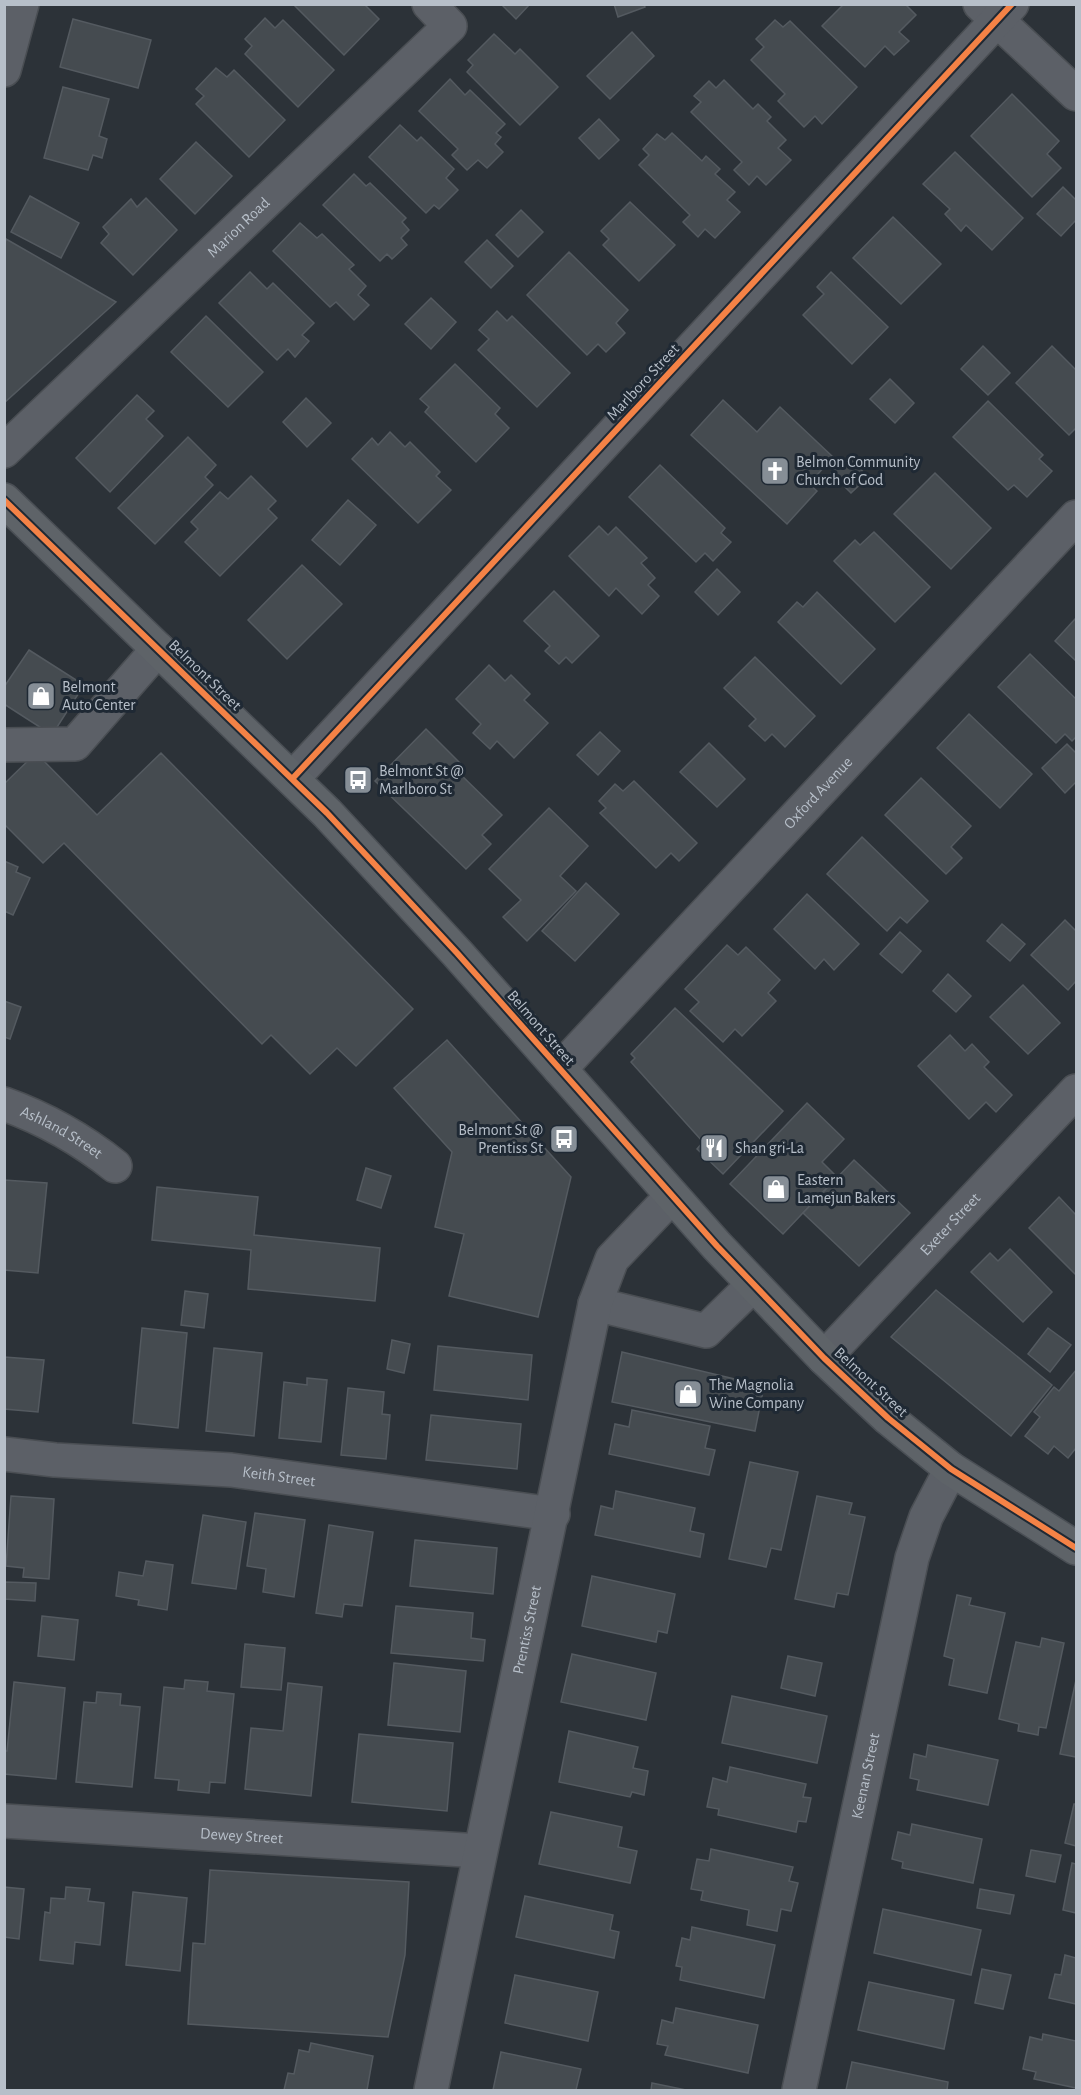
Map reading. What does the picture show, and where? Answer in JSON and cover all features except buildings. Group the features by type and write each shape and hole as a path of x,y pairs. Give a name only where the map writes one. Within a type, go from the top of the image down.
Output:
{"main road":[{"name":"Belmont Street","path":"4,500 293,778 416,909 753,1285 824,1358 888,1418 951,1469 1077,1548"}],"street":[{"path":"4,70 22,4"},
{"name":"Marion Road","path":"4,451 450,26 429,4"},
{"path":"997,10 1077,94"},
{"name":"Marlboro Street","path":"293,778 997,10"},
{"name":"Oxford Avenue","path":"560,1069 1077,517"},
{"path":"4,745 75,744 158,649"},
{"name":"Exeter Street","path":"824,1358 1077,1091"},
{"name":"Ashland Street","path":"4,1104 43,1118 74,1136 115,1166"},
{"name":"Prentiss Street","path":"431,2091 596,1304 612,1259 672,1196"},
{"path":"596,1304 706,1331 753,1285"},
{"name":"Keith Street","path":"4,1454 55,1460 231,1470 553,1514"},
{"name":"Keenan Street","path":"800,2091 912,1558 926,1517 951,1469"},
{"name":"Dewey Street","path":"4,1821 480,1851"}],"cycle path":[{"path":"293,778 1012,4"},
{"path":"4,500 327,813 457,953 717,1246 824,1358 888,1418 951,1469 1076,1548"}],"place":[{"name":"Belmon Community Church of God","path":"775,471"},
{"name":"Belmont Auto Center","path":"41,696"},
{"name":"Belmont St @ Marlboro St","path":"358,780"},
{"name":"Belmont St @ Prentiss St","path":"564,1139"},
{"name":"Shan gri-La","path":"714,1148"},
{"name":"Eastern Lamejun Bakers","path":"776,1189"},
{"name":"The Magnolia Wine Company","path":"688,1394"}]}
